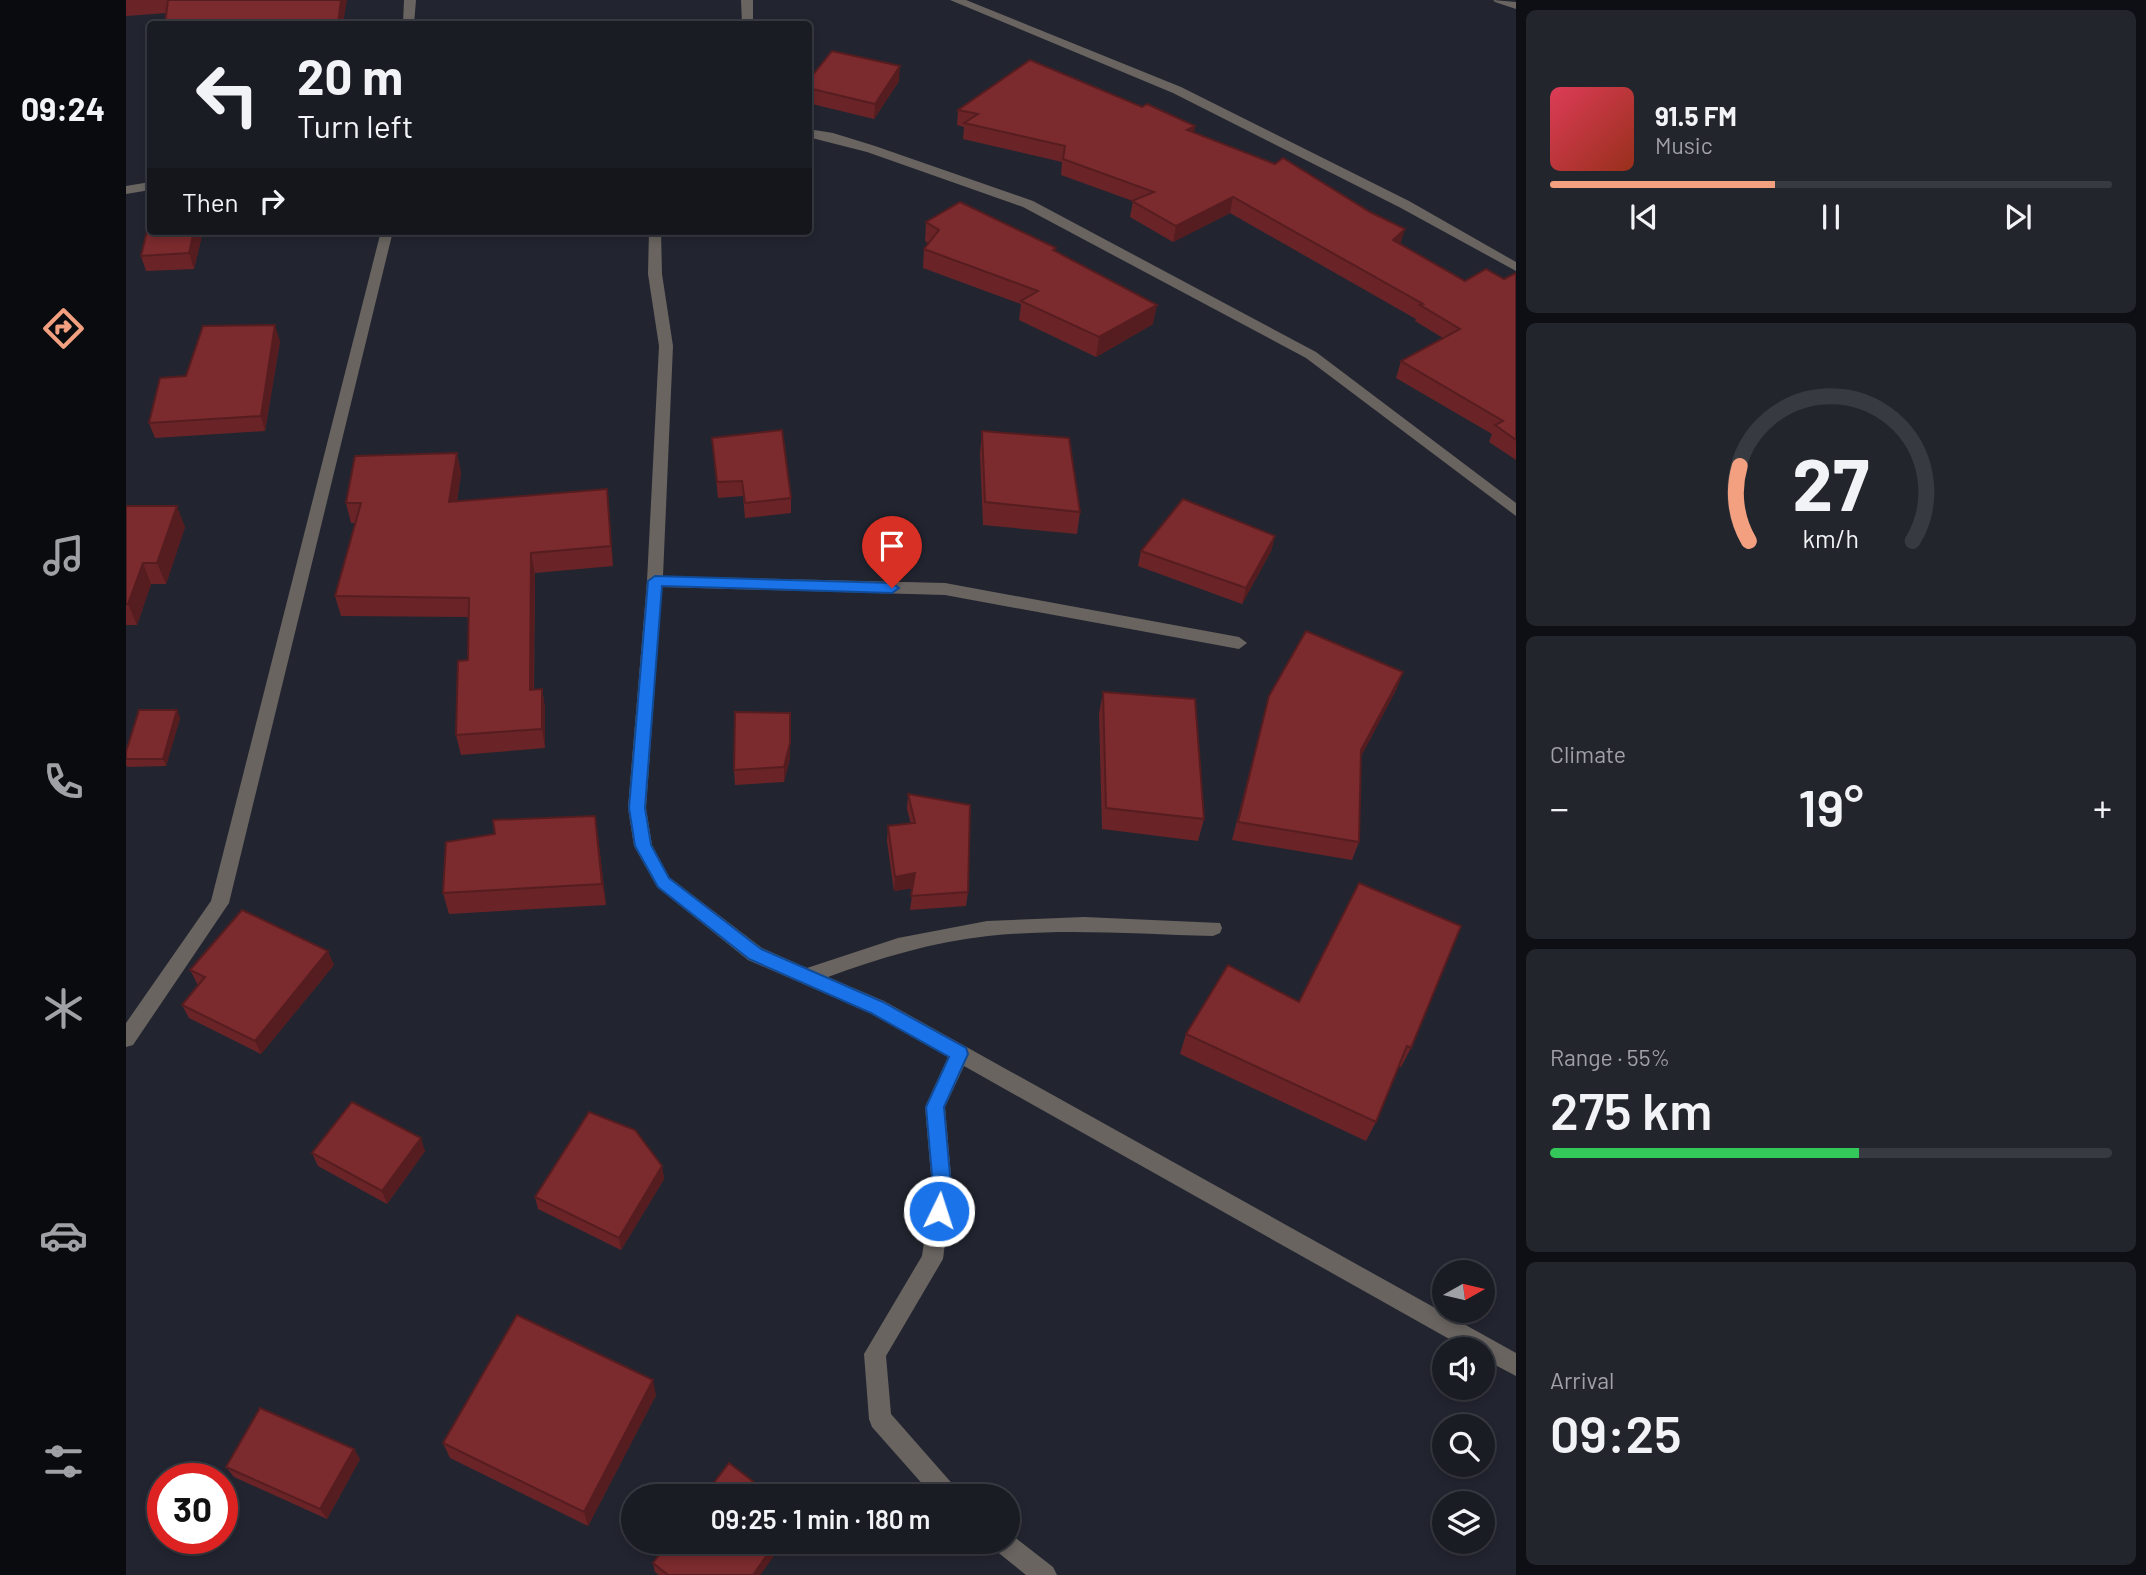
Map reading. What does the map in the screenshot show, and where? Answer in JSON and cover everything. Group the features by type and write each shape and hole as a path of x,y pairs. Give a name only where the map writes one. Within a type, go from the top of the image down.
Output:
{"street":[{"path":"410,0 410,21"},
{"path":"747,0 748,21"},
{"path":"956,0 1177,90 1404,204 1516,267"},
{"path":"1499,0 1516,6"},
{"path":"812,134 870,149 1028,204 1311,355 1516,511"},
{"path":"126,190 147,186"},
{"path":"126,1040 220,903 386,235"},
{"path":"655,235 655,274 666,346 655,581 637,808 643,846 663,883 755,954 877,1007 1516,1365"},
{"path":"655,581 945,589 1238,642"},
{"path":"806,976 868,953 956,933 1026,926 1213,928"},
{"path":"937,1484 880,1419 875,1354 932,1259 942,1187 935,1107 959,1054"},
{"path":"1018,1554 1045,1575"}],"building":[{"path":"168,0 341,0 338,21 165,21"},
{"path":"832,51 900,66 875,104 812,89 812,76"},
{"path":"1030,60 1142,107 1147,104 1195,126 1187,130 1275,164 1283,158 1370,212 1405,229 1393,240 1465,281 1486,269 1504,279 1516,273 1516,440 1495,425 1503,421 1401,361 1460,329 1420,305 1423,304 1233,197 1176,226 1132,201 1154,192 1063,159 1065,146 964,123 978,114 958,110"},
{"path":"960,202 1056,248 1053,250 1157,305 1099,337 1021,301 1038,291 924,249 939,230 926,222"},
{"path":"147,231 147,235 193,235 189,253 141,256"},
{"path":"275,325 261,416 149,423 160,378 186,376 203,326"},
{"path":"782,430 791,498 745,503 742,481 717,482 712,438"},
{"path":"982,431 1069,438 1080,512 985,502"},
{"path":"457,453 449,502 607,489 611,546 531,553 530,690 542,689 542,729 456,735 458,661 468,660 469,598 335,596 361,503 346,503 355,456"},
{"path":"1183,499 1275,536 1246,588 1141,551"},
{"path":"126,506 177,506 157,563 143,563 128,604 126,604"},
{"path":"1306,631 1403,672 1361,750 1359,842 1238,822 1269,696"},
{"path":"1103,692 1195,699 1204,819 1106,808"},
{"path":"139,710 177,710 163,759 126,759"},
{"path":"735,712 790,713 790,743 784,767 734,770"},
{"path":"908,794 970,805 968,892 911,896 915,873 895,877 888,826 915,823"},
{"path":"595,816 602,884 443,893 446,842 495,834 493,820"},
{"path":"1359,883 1461,926 1411,1048 1407,1046 1376,1122 1186,1034 1228,965 1299,1002"},
{"path":"242,910 328,951 255,1041 182,1005 205,977 190,970"},
{"path":"352,1102 421,1138 382,1191 312,1153"},
{"path":"589,1112 635,1130 662,1166 619,1238 535,1197"},
{"path":"517,1315 653,1380 584,1512 443,1443"},
{"path":"260,1408 354,1449 320,1509 238,1472 238,1463 228,1463"},
{"path":"729,1463 756,1484 713,1484"},
{"path":"660,1554 768,1554 753,1575 668,1575 653,1563"}],"route":[{"path":"892,588 655,581 637,808 643,846 663,883 755,954 877,1007 959,1054 935,1107 942,1187 939,1211"}]}
